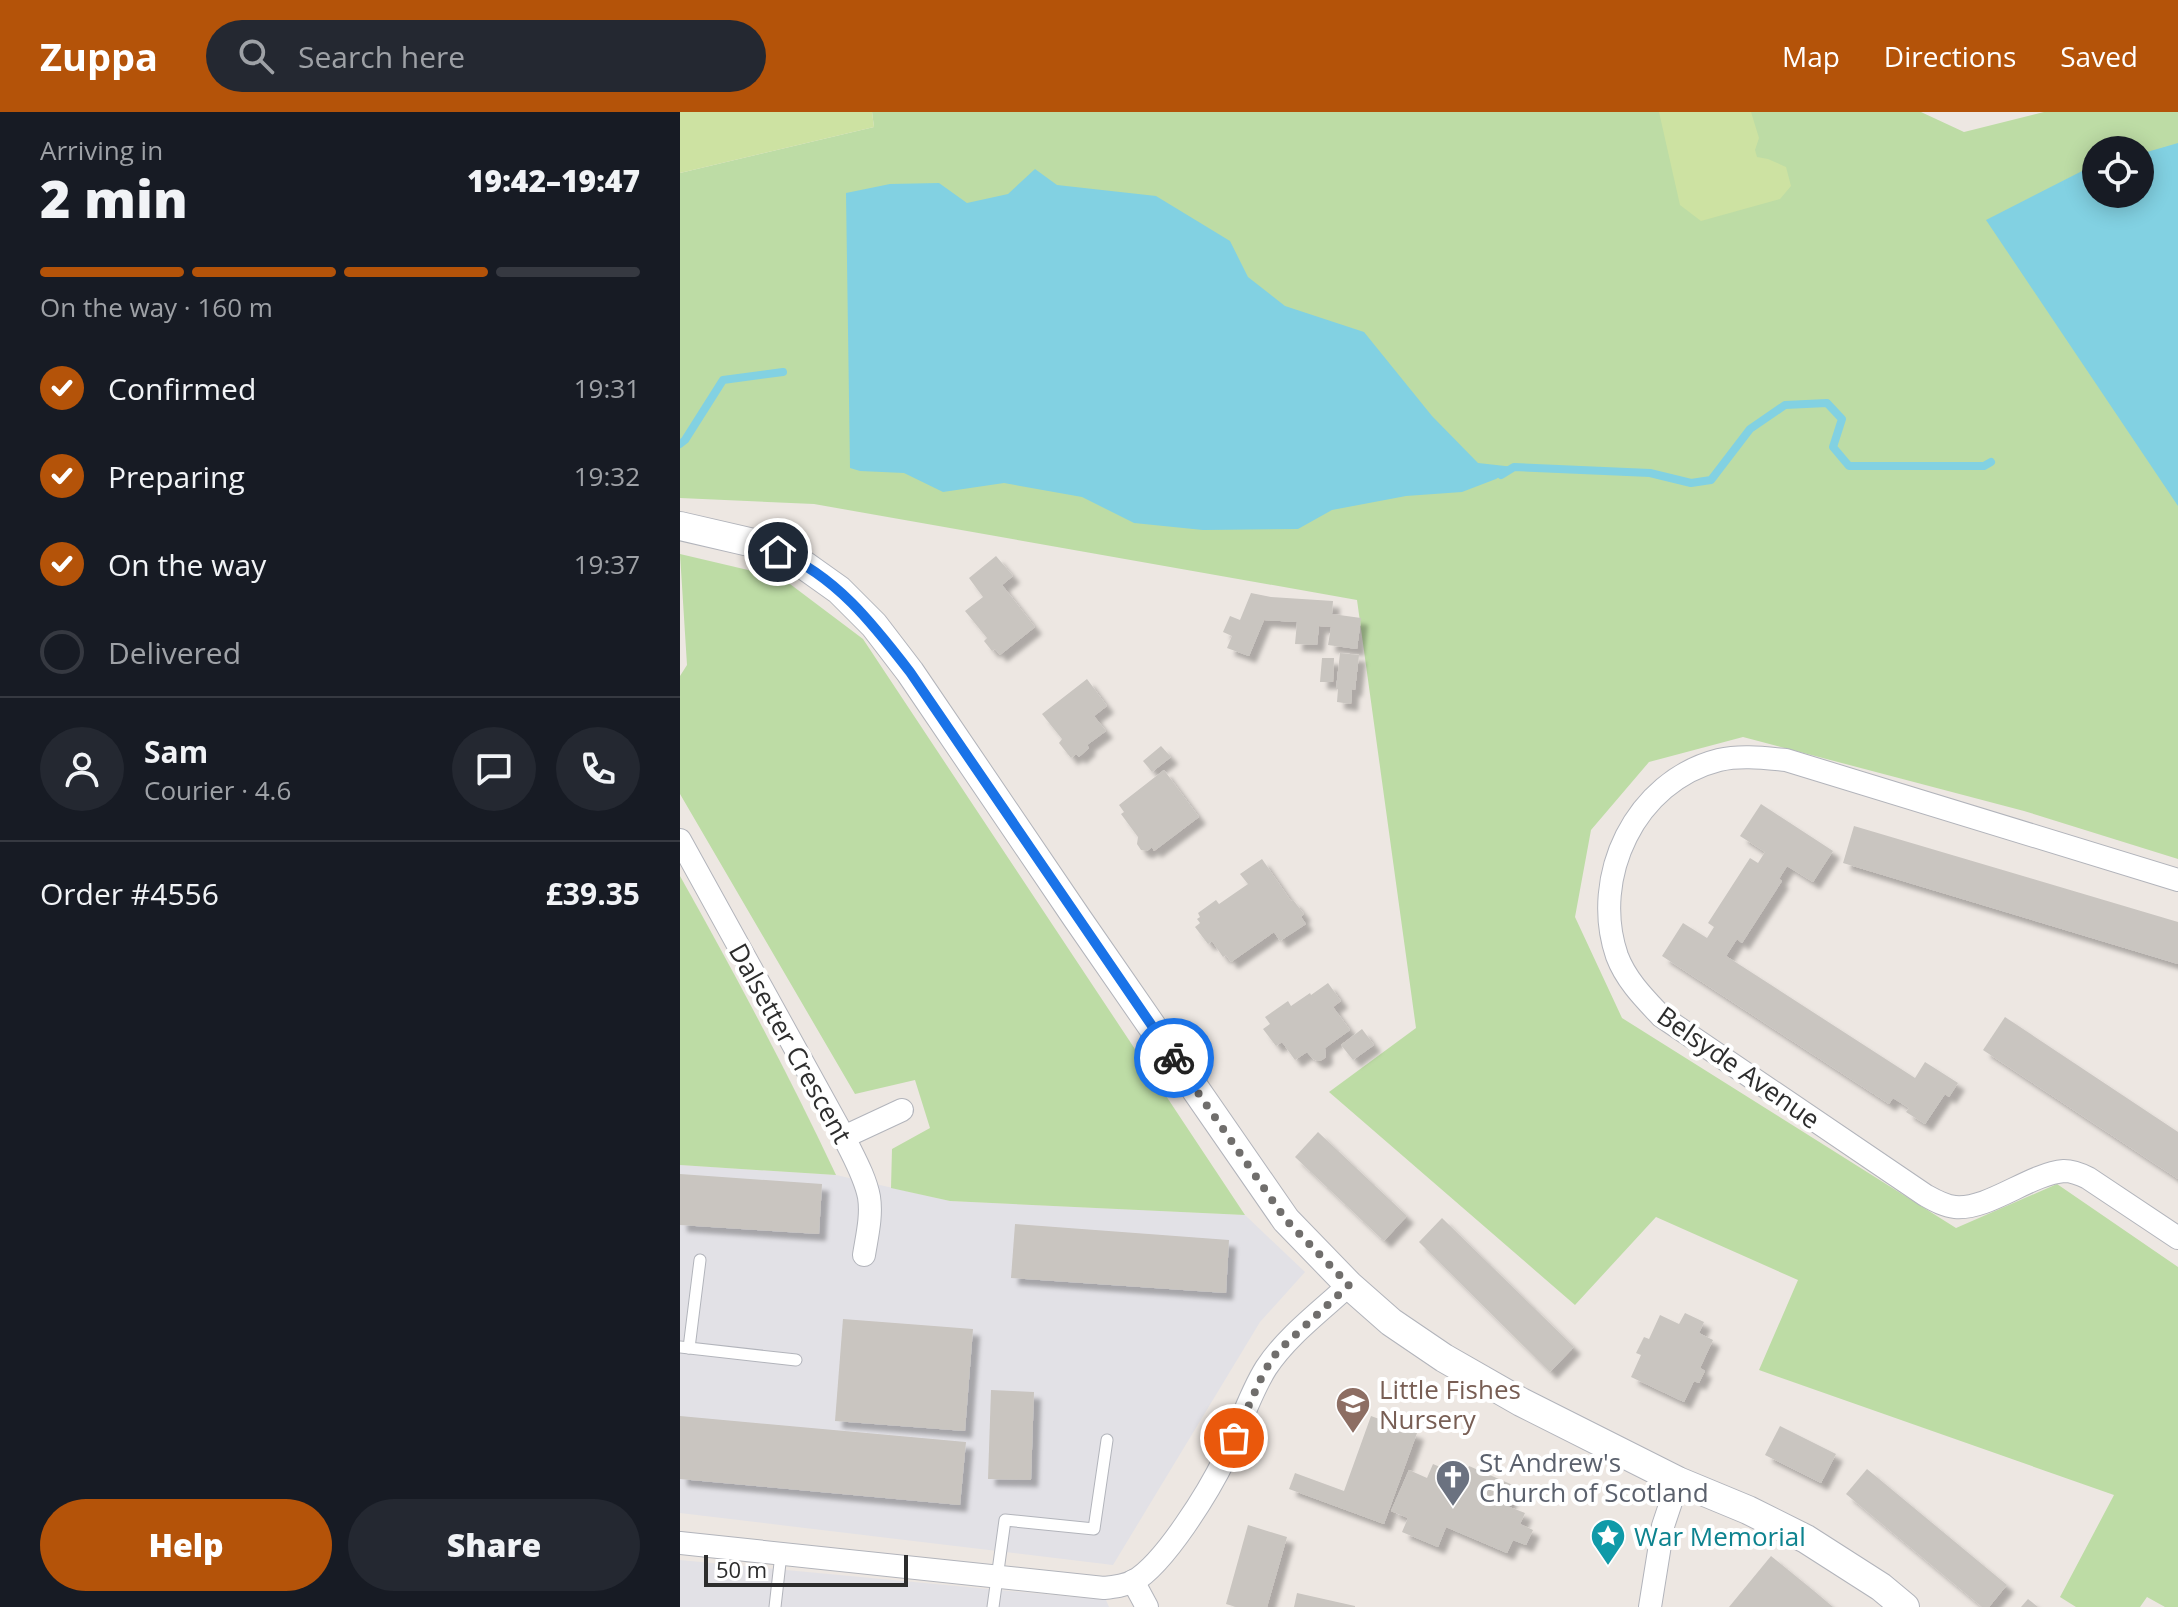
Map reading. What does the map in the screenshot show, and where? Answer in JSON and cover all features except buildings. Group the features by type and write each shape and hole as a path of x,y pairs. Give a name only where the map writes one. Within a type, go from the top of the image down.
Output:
{"street":[{"path":"680,526 762,545 794,558 839,590 874,625 910,672 1286,1220 1349,1285 1391,1322 1444,1358 1533,1409 1678,1481 1748,1510 1806,1539 1881,1587 1905,1607"},
{"name":"Belsyde Avenue","path":"2178,880 1786,760 1752,757 1719,760 1687,773 1662,790 1626,833 1614,865 1609,895 1617,956 1635,988 1661,1016 1938,1203 1953,1207 1971,1206 2047,1175 2069,1171 2088,1178 2178,1238"},
{"name":"Dalsetter Crescent","path":"680,840 859,1168 869,1197 869,1226 864,1255"},
{"path":"844,1137 902,1110"},
{"path":"680,1543 1104,1588 1133,1581 1150,1569 1209,1487 1264,1372 1277,1352 1349,1285"},
{"path":"1650,1607 1663,1526 1678,1481"},
{"path":"1133,1581 1147,1607"}],"lane":[{"path":"700,1260 684,1348 796,1360"},
{"path":"993,1607 1005,1520 1094,1529 1107,1440"},
{"path":"775,1607 781,1554"}],"shaded area":[{"path":"680,1165 836,1175 950,1201 1245,1215 1305,1272 1260,1322 1113,1565 680,1513"},
{"path":"680,1560 1106,1600 1109,1607 680,1607"}],"green space":[{"path":"680,112 872,112 874,127 680,173"},
{"path":"872,112 1921,112 1964,132 2044,112 2178,112 2178,859 2024,811 1743,737 1649,762 1591,830 1575,917 1622,1018 1956,1228 2057,1184 2178,1267 2178,1607 2165,1607 2147,1597 2140,1607 2076,1607 2060,1597 2114,1495 1759,1370 1798,1280 1656,1217 1575,1305 1329,1092 1416,1028 1357,600 814,504 680,498 680,173 874,127"},
{"path":"1659,112 1751,112 1759,138 1755,150 1757,157 1786,167 1791,186 1780,199 1701,221 1680,205"},
{"path":"680,554 782,578 863,639 1245,1215 950,1201 891,1188 892,1149 930,1128 915,1080 855,1094 680,794 680,676 687,665"},
{"path":"680,876 761,1024 836,1175 680,1165"}],"water":[{"path":"2178,143 2178,506 1986,220 2082,171 2082,208 2154,208 2154,150"},
{"path":"1035,169 1057,185 1156,196 1230,241 1248,277 1285,306 1364,332 1432,416 1478,463 1514,467 1496,479 1462,492 1406,496 1332,510 1298,529 1203,530 1134,523 1082,497 1004,483 943,492 904,473 850,468 846,193 890,184 939,183 967,203 1008,194"}],"waterway":[{"path":"680,444 723,380 783,372"},
{"path":"1501,475 1514,467 1650,473 1691,483 1711,480 1750,429 1785,405 1827,403 1842,419 1833,447 1849,466 1984,466 1991,462"}],"way so far":[{"path":"1174,1058 1286,1220 1349,1285 1277,1352 1264,1372 1234,1438"}],"place":[{"name":"Little Fishes Nursery","path":"1353,1435"},
{"name":"St Andrew's Church of Scotland","path":"1453,1508"},
{"name":"War Memorial","path":"1608,1567"}],"route":[{"path":"778,552 819,574 874,625 910,672 1174,1058"}]}
